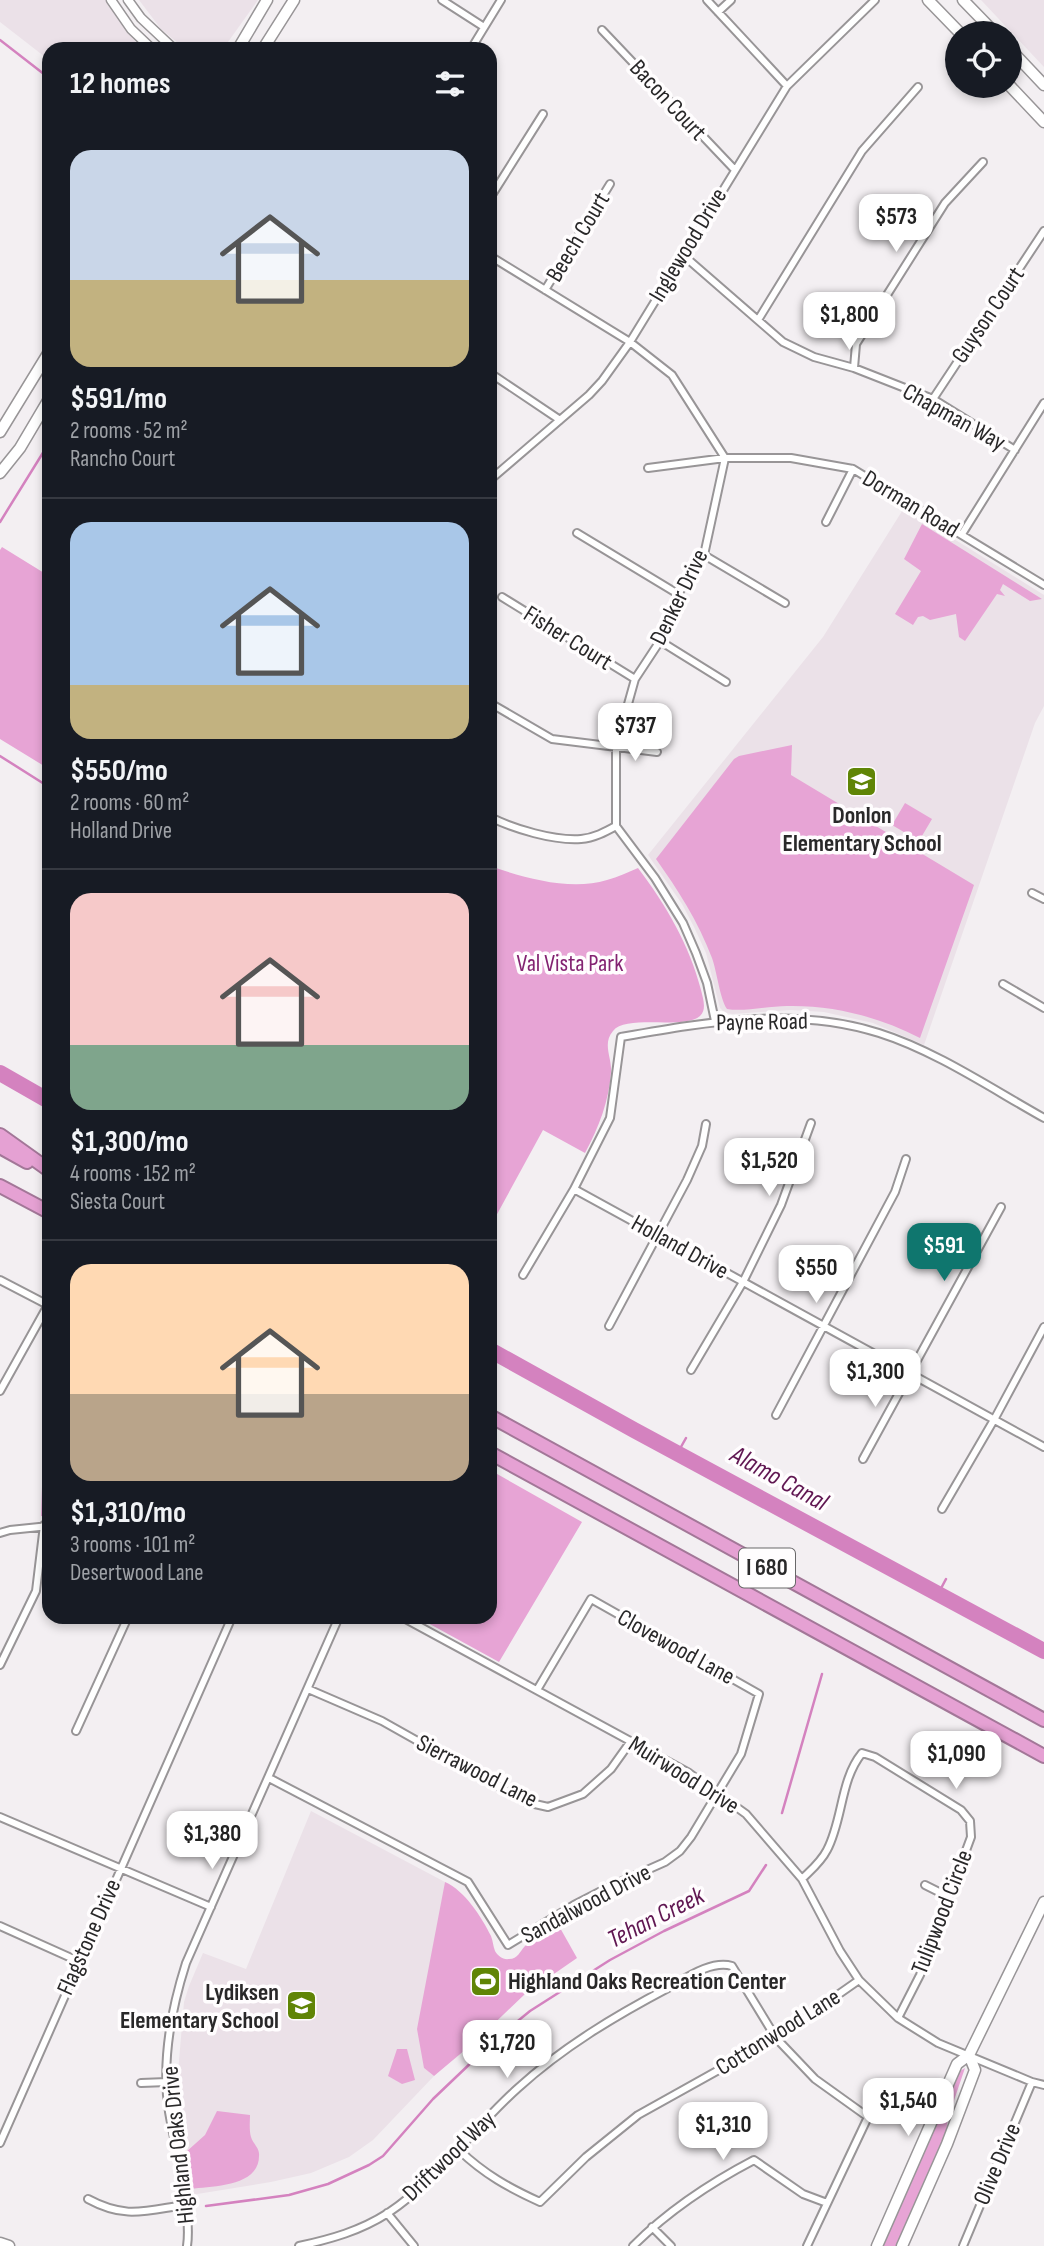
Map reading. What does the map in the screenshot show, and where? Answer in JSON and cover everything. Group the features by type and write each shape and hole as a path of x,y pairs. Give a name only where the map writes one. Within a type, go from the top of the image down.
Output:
{"highway":[{"path":"0,1135 42,1167"},
{"path":"0,1147 42,1168"},
{"path":"0,1186 42,1208"},
{"name":"I 680","path":"497,1420 1044,1720"},
{"name":"I 680","path":"497,1457 1044,1756"}],"main road":[{"path":"242,42 267,0"},
{"path":"267,42 294,0"},
{"path":"928,0 948,21"},
{"path":"963,0 983,21"},
{"path":"1022,62 1044,85"},
{"path":"1021,98 1044,122"},
{"path":"0,432 42,363"},
{"path":"0,473 20,448 42,411"},
{"path":"877,2246 957,2063 969,2055 1044,1902"},
{"path":"902,2246 947,2144 975,2070 969,2055"},
{"path":"0,2243 9,2246"}],"street":[{"path":"111,0 131,29 145,42"},
{"path":"128,0 141,18 167,42"},
{"path":"442,0 484,27"},
{"path":"475,42 501,0"},
{"path":"707,0 788,86"},
{"path":"718,12 731,0"},
{"name":"Inglewood Drive","path":"497,474 602,382 788,86 875,0"},
{"name":"Bacon Court","path":"603,30 734,169"},
{"path":"758,320 862,150 918,87"},
{"path":"497,187 543,114"},
{"path":"854,368 856,344 945,203 983,162"},
{"name":"Beech Court","path":"545,290 610,184"},
{"name":"Guyson Court","path":"933,399 1044,231"},
{"name":"Chapman Way","path":"683,255 796,350 854,368 933,399 1014,450"},
{"path":"497,260 629,342 672,375 724,458"},
{"path":"497,378 560,420"},
{"path":"962,534 1044,403"},
{"name":"Dorman Road","path":"648,468 724,458 791,458 853,469 1044,585"},
{"name":"Denker Drive","path":"617,826 615,747 635,679 660,641 678,594 704,555 724,458"},
{"path":"826,522 853,469"},
{"path":"577,533 678,594"},
{"path":"704,555 785,603"},
{"name":"Fisher Court","path":"502,597 635,679"},
{"path":"660,641 726,681"},
{"path":"497,707 552,739 657,752"},
{"path":"497,820 515,828 561,838 581,839 600,835 617,826 655,877 682,923 703,973 715,1021"},
{"path":"1032,893 1044,899"},
{"path":"1003,984 1044,1008"},
{"name":"Payne Road","path":"574,1189 610,1118 621,1037 715,1021 807,1020 846,1024 881,1034 961,1071 1044,1118"},
{"path":"691,1370 743,1282 781,1205 811,1123"},
{"path":"609,1325 687,1180 702,1146 706,1124"},
{"path":"776,1415 895,1192 906,1159"},
{"path":"523,1275 574,1189"},
{"name":"Holland Drive","path":"574,1189 1044,1447"},
{"path":"863,1459 1000,1208"},
{"path":"0,1280 42,1302"},
{"path":"0,1391 42,1316"},
{"path":"942,1509 995,1419 1044,1327"},
{"path":"0,1533 42,1526"},
{"path":"0,1665 36,1591 42,1551"},
{"name":"Clovewood Lane","path":"537,1690 591,1599 759,1693 741,1754 718,1793"},
{"path":"76,1731 125,1624"},
{"name":"Flagstone Drive","path":"0,2143 229,1624"},
{"name":"Highland Oaks Drive","path":"187,2246 167,2082 173,2002 186,1963 336,1624"},
{"name":"Muirwood Drive","path":"415,1624 689,1773 718,1793 746,1814 802,1879 840,1951 859,1979 898,2018 938,2043 1044,2085"},
{"name":"Sierrawood Lane","path":"308,1689 382,1721 526,1801 548,1807 583,1794 611,1769 631,1741"},
{"name":"Tulipwood Circle","path":"802,1879 820,1862 828,1849 852,1769 862,1753 875,1757 961,1810 971,1821 971,1837 920,1975 898,2018"},
{"name":"Sandalwood Drive","path":"269,1778 468,1882 508,1945 602,1891 665,1862 680,1852 718,1793"},
{"path":"0,1817 211,1907"},
{"path":"925,1885 947,1896"},
{"path":"0,1926 78,1961"},
{"name":"Driftwood Way","path":"300,2246 348,2234 387,2213 431,2179 518,2088 576,2041 626,2010 696,1973 723,1964 732,1966 776,2038"},
{"name":"Cottonwood Lane","path":"459,2150 478,2169 501,2184 540,2202 586,2157 638,2115 776,2038 859,1979"},
{"path":"776,2038 815,2080 868,2117 807,2246"},
{"path":"141,2083 167,2082"},
{"name":"Olive Drive","path":"963,2246 1032,2082"},
{"path":"633,2246 652,2227 687,2201 754,2160 803,2194 827,2203"},
{"path":"88,2199 108,2209 136,2213 184,2205"},
{"path":"387,2213 414,2246"},
{"path":"652,2227 670,2246"}],"shaded area":[{"path":"0,0 106,0 136,42 42,42 42,55 0,22"},
{"path":"139,0 258,0 228,42 177,42 161,29"},
{"path":"981,0 1044,0 1044,67 1022,44 1022,21 1001,21"},
{"name":"Donlon Elementary School","path":"904,508 1044,595 1044,706 1035,723 924,1045 873,1023 824,1012 791,1010 725,1013 720,1008 706,953 694,927 682,904 648,855 823,637"},
{"name":"Lydiksen Elementary School","path":"311,1811 445,1882 424,2068 434,2076 373,2140 349,2157 311,2173 191,2195 177,2084 184,2002 189,1986 203,1953 246,1969"}],"green space":[{"path":"922,524 1042,599 1030,601 1003,584 1000,590 1005,596 997,594 965,641 959,637 956,614 930,620 923,616 918,617 913,625 895,614 921,571 904,559"},
{"path":"2,547 42,572 42,765 0,739"},
{"path":"792,745 791,775 974,885 920,1038 872,1018 839,1010 805,1006 727,1009 712,958 700,931 680,894 656,859 734,759"},
{"path":"905,803 932,819 919,841 892,825"},
{"name":"Val Vista Park","path":"497,868 548,882 578,884 607,880 638,868 658,896 683,941 703,997 702,1013 692,1020 630,1023 613,1031 608,1041 611,1072 606,1104 585,1153 543,1130 497,1214"},
{"path":"497,1474 582,1522 499,1662 430,1624 497,1624"},
{"name":"Highland Oaks Recreation Center","path":"445,1882 459,1891 472,1905 491,1936 495,1951 501,1957 515,1958 529,1943 559,1926 577,1958 525,1994 434,2076 424,2068 417,2029"},
{"path":"397,2049 407,2049 415,2080 402,2084 388,2076"},
{"path":"965,2068 948,2118 945,2141 899,2246 881,2246 957,2073"},
{"path":"217,2111 250,2115 251,2137 259,2153 257,2166 251,2174 233,2183 191,2189 186,2152 205,2135"}],"waterway":[{"path":"0,40 42,73"},
{"path":"0,522 42,454"},
{"path":"0,756 42,783"},
{"name":"Alamo Canal","path":"0,1073 42,1097"},
{"name":"Alamo Canal","path":"497,1354 1044,1651"},
{"path":"677,1454 686,1438"},
{"path":"938,1594 946,1579"},
{"name":"Tehan Creek","path":"782,1813 822,1674"},
{"name":"Tehan Creek","path":"206,2206 289,2195 328,2184 369,2165 383,2156 433,2099 497,2038 530,2011 610,1960 749,1891 766,1865"}],"place":[{"name":"Donlon Elementary School","path":"862,781"},
{"name":"Highland Oaks Recreation Center","path":"485,1981"},
{"name":"Lydiksen Elementary School","path":"302,2006"}]}
